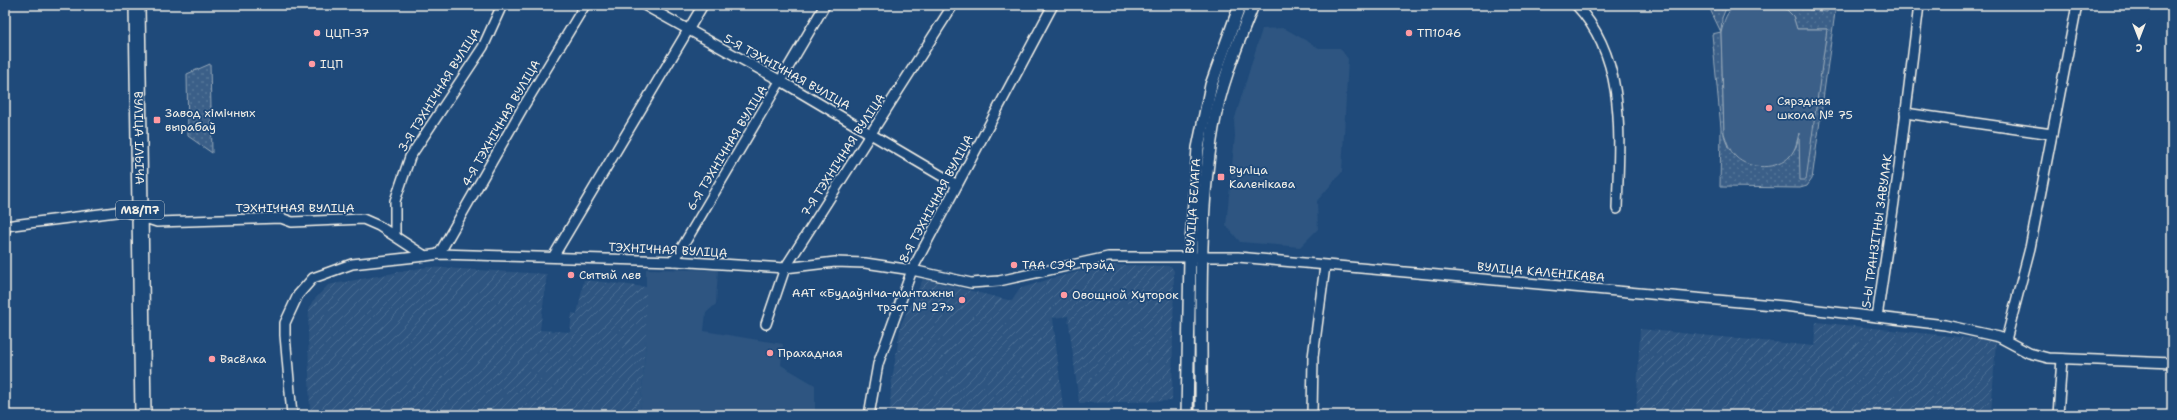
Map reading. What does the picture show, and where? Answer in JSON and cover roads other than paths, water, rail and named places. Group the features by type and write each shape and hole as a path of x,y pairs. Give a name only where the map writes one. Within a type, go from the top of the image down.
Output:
{"main road":[{"name":"ВУЛІЦА ІЛЬІЧА","path":"137,5 142,415"}],"street":[{"name":"3-Я ТЭХНІЧНАЯ ВУЛІЦА","path":"395,235 394,201 410,157 483,47 502,5"},
{"name":"4-Я ТЭХНІЧНАЯ ВУЛІЦА","path":"439,254 522,109 585,5"},
{"name":"5-Я ТЭХНІЧНАЯ ВУЛІЦА","path":"644,5 688,31 781,81 956,185"},
{"path":"553,257 703,5"},
{"name":"6-Я ТЭХНІЧНАЯ ВУЛІЦА","path":"674,261 825,5"},
{"name":"7-Я ТЭХНІЧНАЯ ВУЛІЦА","path":"766,324 785,268 870,133 954,5"},
{"name":"8-Я ТЭХНІЧНАЯ ВУЛІЦА","path":"869,415 878,364 912,270 1053,5"},
{"name":"ВУЛІЦА БЕЛАГА","path":"1188,415 1190,257 1198,148 1204,112 1222,52 1240,5"},
{"name":"ВУЛІЦА БЕЛАГА","path":"1201,415 1202,257 1207,183 1213,127 1233,56 1253,5"},
{"path":"1576,5 1597,31 1611,67 1619,110 1618,209"},
{"name":"5-Ы ТРАНЗІТНЫ ЗАВУЛАК","path":"1919,5 1877,317 1945,325 2006,340 2034,354 2062,359 2172,363"},
{"path":"2006,340 2030,248 2077,5"},
{"path":"1905,114 2052,134"},
{"name":"ТЭХНІЧНАЯ ВУЛІЦА","path":"5,226 124,212 157,222 281,218 292,222 363,219 395,235 425,256 439,254 674,261 785,268 835,262 865,263 912,270 971,283 999,281 1108,257 1202,257"},
{"path":"5,226 5,231"},
{"path":"292,415 285,323 298,295 313,278 352,264 425,256"},
{"name":"ВУЛІЦА КАЛЕНІКАВА","path":"1202,257 1238,257 1325,266 1614,290 1784,306 1877,317"},
{"path":"1312,415 1313,357 1325,266"},
{"path":"2058,415 2062,359"}],"place":[{"name":"ЦЦП-37","path":"317,33"},
{"name":"ТП1046","path":"1409,33"},
{"name":"ІЦП","path":"312,64"},
{"name":"Сярэдняя школа № 75","path":"1769,108"},
{"name":"Завод хімічных вырабаў","path":"157,120"},
{"name":"Вуліца Каленікава","path":"1221,177"},
{"name":"ТАА СЭФ трэйд","path":"1014,265"},
{"name":"Сытый лев","path":"571,275"},
{"name":"Овощной Хуторок","path":"1064,295"},
{"name":"ААТ «Будаўніча-мантажны трэст № 27»","path":"962,300"},
{"name":"Прахадная","path":"770,353"},
{"name":"Вясёлка","path":"212,359"}]}
